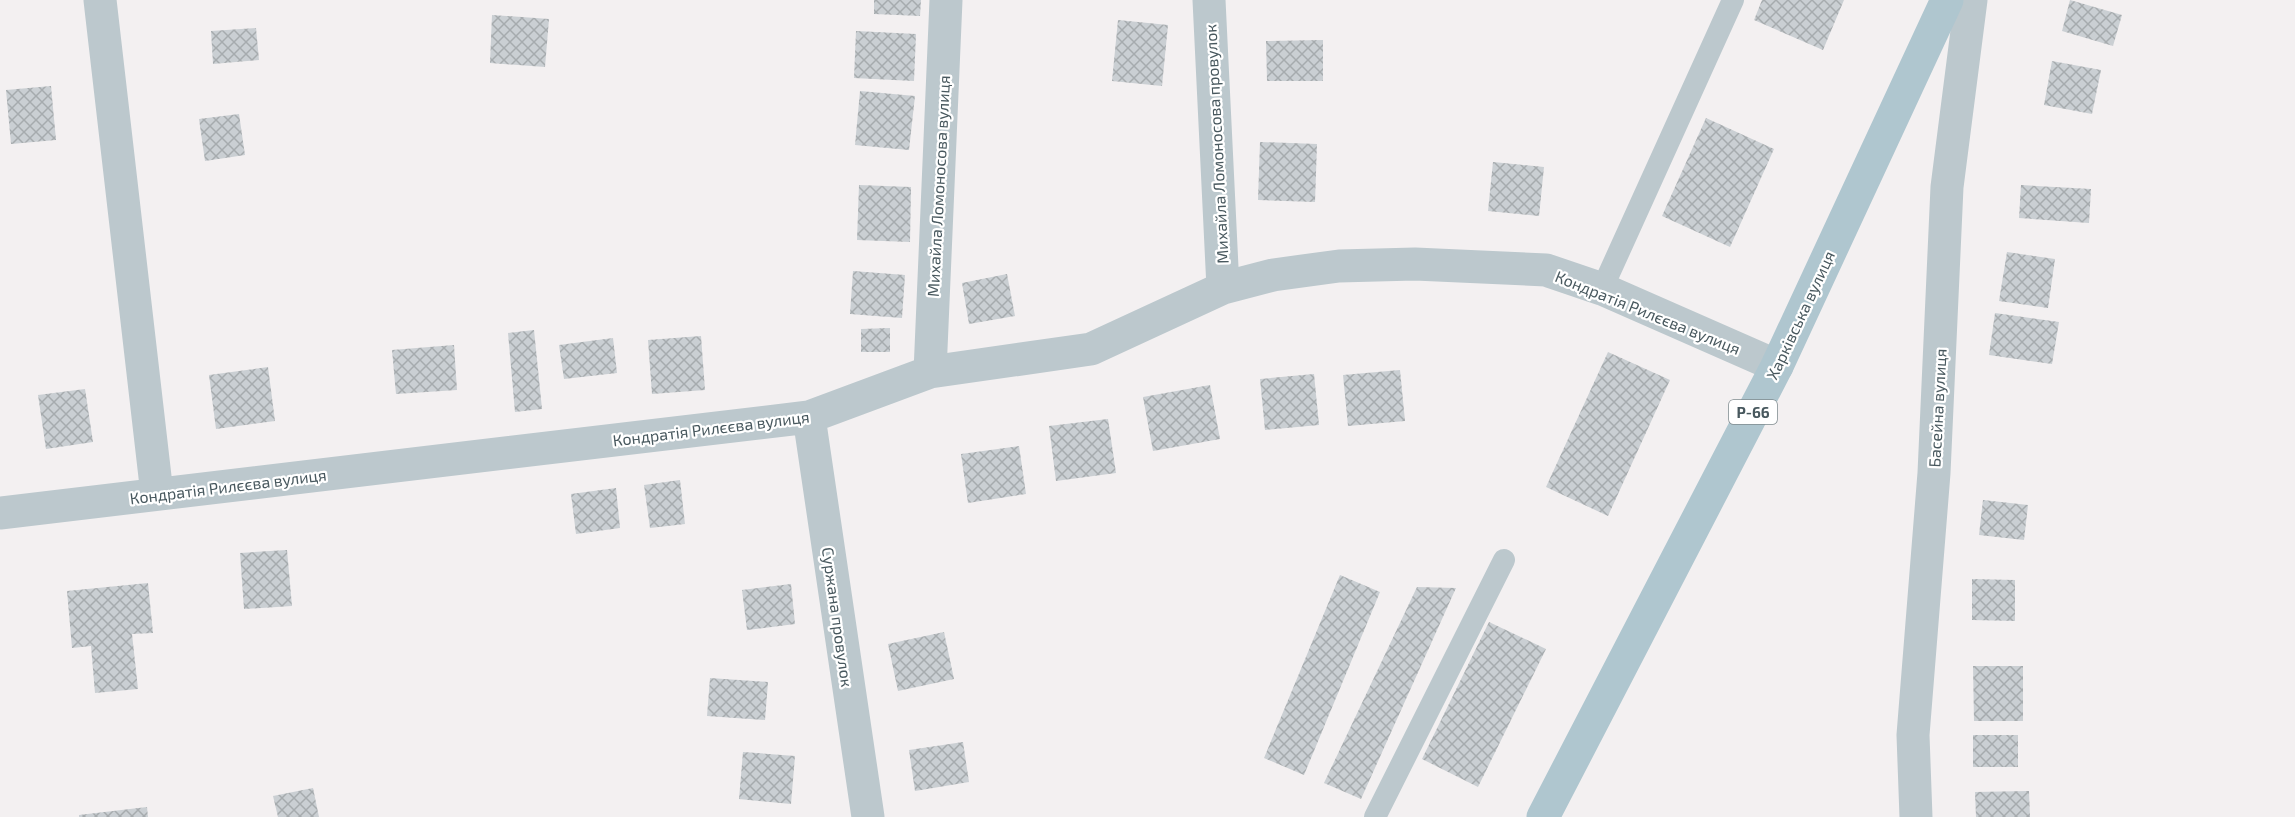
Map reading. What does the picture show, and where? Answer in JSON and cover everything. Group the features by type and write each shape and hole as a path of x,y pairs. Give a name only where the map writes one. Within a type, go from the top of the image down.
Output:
{"main road":[{"name":"Харківська вулиця","path":"1543,817 1777,366 1947,0"}],"street":[{"path":"100,0 157,494"},
{"name":"Михайла Ломоносова вулиця","path":"930,372 946,0"},
{"name":"Михайла Ломоносова провулок","path":"1209,0 1223,288"},
{"name":"Басейна вулиця","path":"1916,817 1913,735 1934,473 1947,187 1971,0"},
{"name":"Кондратія Рилєєва вулиця","path":"0,513 809,417 930,372 1091,349 1223,288 1273,275 1339,266 1414,264 1546,270 1602,289 1777,366"},
{"name":"Суржана провулок","path":"809,417 868,817"}],"lane":[{"path":"1602,289 1733,0"},
{"path":"1375,817 1504,560"}],"building":[{"path":"874,0 921,0 920,16 874,14"},
{"path":"1762,0 1844,0 1823,50 1754,20"},
{"path":"2070,0 2122,15 2113,46 2062,31"},
{"path":"492,15 549,19 545,67 490,63"},
{"path":"1118,20 1168,25 1162,86 1112,81"},
{"path":"256,28 259,60 213,64 211,31"},
{"path":"856,31 916,34 914,81 854,78"},
{"path":"1323,40 1323,81 1267,81 1266,41"},
{"path":"2052,61 2101,70 2092,114 2044,105"},
{"path":"51,86 56,140 11,144 6,90"},
{"path":"860,91 915,96 909,150 855,145"},
{"path":"239,114 245,155 205,161 199,119"},
{"path":"1706,118 1774,149 1730,247 1662,216"},
{"path":"1260,142 1317,144 1315,202 1258,200"},
{"path":"1493,162 1544,167 1539,216 1488,211"},
{"path":"859,185 911,187 910,242 857,240"},
{"path":"2021,185 2091,189 2089,223 2019,218"},
{"path":"2007,252 2055,259 2048,308 1999,301"},
{"path":"853,271 905,275 902,318 850,314"},
{"path":"1007,274 1015,316 969,324 962,283"},
{"path":"1995,313 2059,322 2052,364 1989,355"},
{"path":"890,328 890,352 861,352 861,329"},
{"path":"534,330 542,409 515,412 508,333"},
{"path":"701,336 705,390 652,394 648,340"},
{"path":"613,338 617,373 564,379 559,345"},
{"path":"454,345 457,390 396,394 392,350"},
{"path":"1608,352 1670,380 1608,516 1546,487"},
{"path":"268,367 275,421 216,429 209,375"},
{"path":"1400,370 1405,421 1348,426 1343,375"},
{"path":"1314,374 1319,425 1265,430 1260,379"},
{"path":"1210,385 1220,439 1153,451 1143,397"},
{"path":"85,389 93,442 46,449 38,395"},
{"path":"1108,419 1116,473 1056,481 1049,426"},
{"path":"1019,446 1026,494 968,503 961,454"},
{"path":"680,480 685,524 650,528 644,485"},
{"path":"616,488 620,528 576,534 571,494"},
{"path":"1983,500 2028,505 2024,540 1979,535"},
{"path":"287,550 292,606 244,609 240,553"},
{"path":"1340,575 1380,592 1304,775 1264,758"},
{"path":"1972,579 2015,580 2015,621 1972,620"},
{"path":"148,583 153,633 132,634 138,689 95,693 91,646 72,648 67,591"},
{"path":"791,584 795,624 747,630 742,590"},
{"path":"1417,587 1456,588 1361,799 1324,783"},
{"path":"1489,622 1546,649 1478,787 1422,759"},
{"path":"944,632 954,679 898,691 888,644"},
{"path":"1973,666 2023,666 2023,721 1974,721"},
{"path":"710,678 768,682 765,720 707,716"},
{"path":"1973,735 2018,735 2018,767 1973,767"},
{"path":"963,742 969,782 915,791 909,750"},
{"path":"743,752 795,756 791,804 739,799"},
{"path":"313,788 319,817 278,817 273,796"},
{"path":"2029,791 2030,817 1976,817 1975,792"},
{"path":"147,807 148,817 79,817 79,815"}]}
